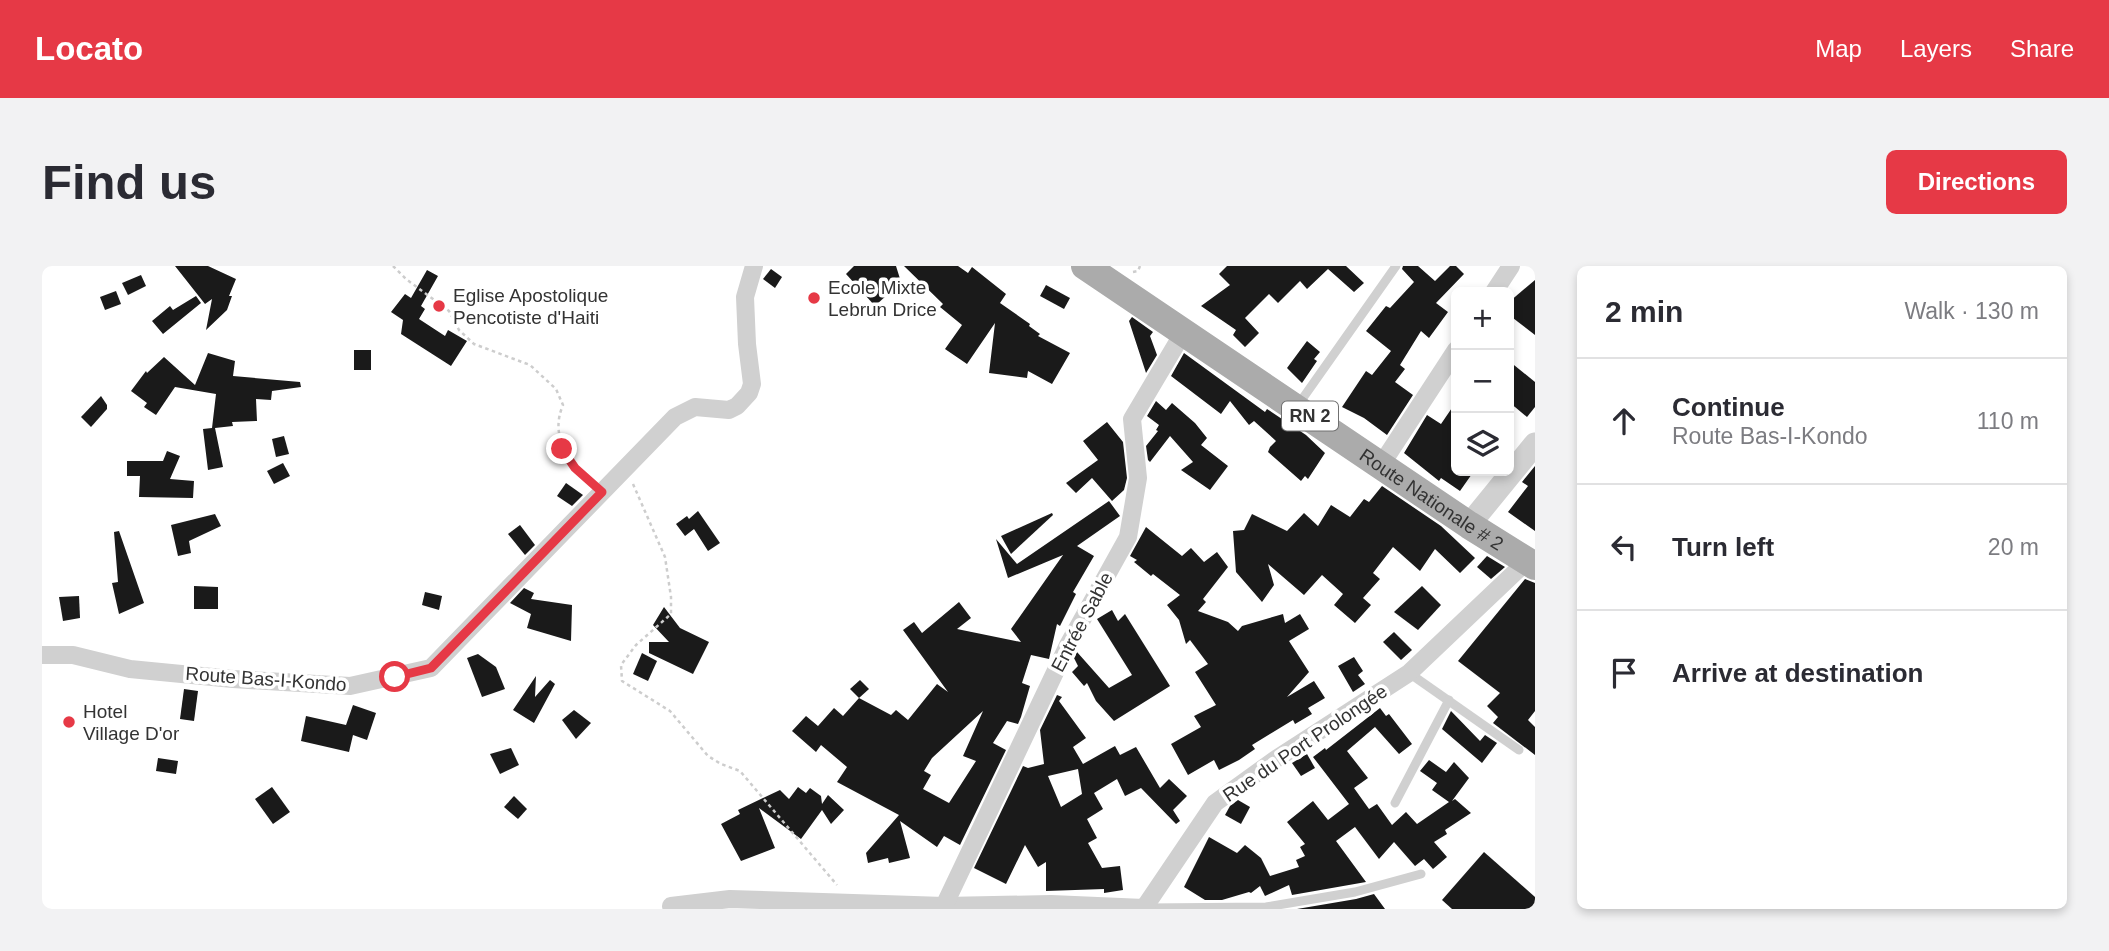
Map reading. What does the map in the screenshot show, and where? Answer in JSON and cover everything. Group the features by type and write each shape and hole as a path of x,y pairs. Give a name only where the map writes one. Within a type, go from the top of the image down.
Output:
{"main road":[{"name":"Route Nationale # 2","path":"1085,266 1531,564"}],"street":[{"name":"Route Bas-I-Kondo","path":"42,654 73,655 143,670 351,686 431,668 676,417 695,407 729,410 737,406 749,393 752,384 745,297 754,266"},
{"path":"1497,287 1511,266"},
{"name":"Entrée Sable","path":"944,906 1068,645 1128,537 1138,478 1132,419 1183,333"},
{"path":"1381,465 1451,358"},
{"path":"1469,525 1535,444"},
{"name":"Rue du Port Prolongée","path":"1144,908 1215,803 1276,759 1409,673 1531,564"},
{"path":"671,906 730,900 944,906 1051,904 1144,908"}],"lane":[{"path":"1297,407 1396,266"},
{"path":"1409,673 1519,750"},
{"path":"1395,803 1448,700"},
{"path":"1144,908 1266,907 1355,892 1421,874"}],"path":[{"path":"393,266 449,311 458,330 474,344 530,365 556,389 563,405 558,418 562,449 575,468 602,492"},
{"path":"626,468 665,557 671,614 636,645 621,665 622,681 670,711 708,756 720,764 740,771 853,904"}],"building":[{"path":"175,266 208,266 236,279 227,310 206,330 212,299 205,304"},
{"path":"854,266 896,266 901,282 875,306 846,274"},
{"path":"904,266 958,266 968,273 972,267 1006,294 1000,303 1030,324 1029,326 1040,334 1038,336 1070,353 1052,384 1028,371 1027,378 989,373 995,323 967,364 945,349 962,325 940,307 943,304"},
{"path":"1227,266 1346,266 1364,283 1354,292 1328,269 1307,289 1300,281 1278,303 1269,294 1245,318 1259,333 1245,347 1233,335 1236,330 1201,306 1230,285 1219,274"},
{"path":"1403,266 1418,266 1435,281 1450,266 1456,266 1464,274 1436,303 1448,312 1429,338 1421,331 1400,365 1405,369 1395,382 1413,395 1387,435 1364,418 1342,407 1366,371 1372,375 1391,351 1366,331 1386,306 1390,308 1414,282 1402,269"},
{"path":"771,269 782,277 775,288 763,279"},
{"path":"427,270 438,276 421,306 425,309 419,319 445,336 448,330 467,341 451,366 401,334 403,320 391,312 405,294 411,298"},
{"path":"141,275 146,286 128,295 122,283"},
{"path":"1535,280 1535,335 1514,319 1514,298"},
{"path":"1046,285 1070,298 1064,309 1040,296"},
{"path":"116,291 121,304 105,310 100,297"},
{"path":"196,296 201,303 163,334 152,321 170,306 173,310"},
{"path":"1132,317 1153,332 1150,336 1157,355 1146,373 1129,321"},
{"path":"1307,341 1320,352 1302,383 1287,368"},
{"path":"354,350 371,350 371,370 354,370"},
{"path":"208,353 235,361 233,376 300,382 301,387 272,391 271,400 256,399 257,421 232,422 233,426 215,428 223,467 208,470 203,429 212,428 216,394 175,387 156,415 144,407 147,403 131,391 146,371 147,373 164,357 195,385"},
{"path":"1184,353 1265,412 1267,409 1306,435 1325,453 1308,479 1305,476 1301,481 1268,452 1276,441 1254,421 1249,425 1230,401 1221,414 1171,376"},
{"path":"1514,365 1535,382 1535,407 1527,417 1514,406"},
{"path":"101,396 107,409 91,427 81,417"},
{"path":"1156,401 1166,410 1172,403 1195,423 1207,438 1201,445 1228,466 1210,490 1181,470 1193,462 1170,436 1150,462 1148,460 1146,446 1158,431 1156,430 1159,425 1147,416"},
{"path":"1451,409 1451,476 1470,476 1460,491 1441,478 1439,481 1404,453 1427,415 1441,424"},
{"path":"1107,422 1123,442 1127,478 1124,490 1112,501 1092,478 1076,493 1066,483 1098,460 1083,441"},
{"path":"284,436 289,454 276,457 272,439"},
{"path":"167,451 180,456 170,479 194,481 193,498 139,497 140,476 127,476 127,461 163,461"},
{"path":"283,463 290,476 274,484 267,471"},
{"path":"1535,466 1535,531 1508,512 1528,486 1522,482"},
{"path":"566,483 583,495 572,506 557,496"},
{"path":"1382,486 1441,526 1475,558 1460,573 1435,549 1420,571 1393,547 1373,573 1380,579 1363,598 1371,605 1355,623 1334,605 1343,594 1322,575 1304,595 1268,564 1274,585 1262,602 1236,572 1233,531 1244,530 1252,514 1287,531 1304,513 1318,526 1331,505 1350,517 1364,499 1369,502"},
{"path":"1109,501 1120,516 1077,546 1094,556 1073,592 1076,594 1060,626 1057,624 1049,659 1031,655 1022,683 1030,686 1021,717 1018,724 1007,721 993,743 1006,750 960,845 944,836 937,847 900,821 910,858 889,863 888,858 868,863 866,853 899,815 837,782 847,767 821,745 816,752 792,731 806,716 818,726 834,708 843,716 859,698 891,715 896,710 908,720 937,684 948,692 903,630 914,622 922,633 959,602 971,618 957,629 1021,642 1011,629 1063,555 1008,578 996,539 1017,564","holes":["983,711 963,756 976,761 949,803 923,789 931,775 924,771 932,758"]},
{"path":"698,511 720,543 708,551 694,529 685,536 676,524 687,516 689,519"},
{"path":"1052,513 1053,515 1011,554 1001,536"},
{"path":"215,514 221,526 189,541 191,553 178,556 171,525"},
{"path":"520,525 535,545 525,555 508,534"},
{"path":"1146,527 1182,556 1191,548 1204,562 1217,552 1228,567 1203,599 1206,602 1198,611 1228,622 1238,631 1242,626 1283,614 1285,623 1300,614 1309,629 1289,641 1309,672 1287,697 1314,681 1325,698 1308,708 1312,714 1295,724 1293,720 1252,745 1255,749 1239,760 1219,770 1214,760 1188,775 1171,744 1201,727 1194,716 1216,705 1195,672 1208,664 1190,640 1186,644 1179,620 1167,605 1180,595 1153,574 1151,576 1130,556"},
{"path":"119,531 144,603 119,614 112,583 118,582 114,532"},
{"path":"1487,556 1505,567 1491,579 1477,567"},
{"path":"1525,579 1535,583 1535,711 1528,720 1535,727 1535,755 1493,723 1498,717 1487,706 1500,693 1458,661"},
{"path":"194,586 218,587 218,609 194,609"},
{"path":"1422,586 1441,605 1418,630 1394,612"},
{"path":"524,588 534,593 531,599 572,605 571,641 527,628 531,614 510,603"},
{"path":"425,592 442,596 439,610 422,605"},
{"path":"79,596 80,618 63,621 59,597"},
{"path":"664,607 680,628 709,642 693,674 649,653 649,642 669,642 653,625"},
{"path":"1112,610 1118,621 1125,614 1170,686 1114,721 1096,701 1087,683 1084,686 1072,672 1078,666 1074,658 1077,652 1109,688 1132,675 1097,619"},
{"path":"1394,632 1412,650 1401,660 1383,642"},
{"path":"642,653 657,661 648,681 633,674"},
{"path":"478,654 496,667 505,689 482,697 467,658"},
{"path":"1354,657 1363,671 1358,675 1365,684 1353,692 1338,666"},
{"path":"536,676 535,697 550,680 555,684 534,723 513,710"},
{"path":"860,680 869,689 859,698 850,689"},
{"path":"184,689 198,691 194,721 180,719"},
{"path":"1057,695 1062,697 1059,701 1086,738 1073,747 1083,764 1115,746 1120,755 1136,747 1160,788 1169,779 1187,796 1173,810 1180,821 1176,824 1141,788 1125,796 1117,779 1094,793 1103,809 1087,819 1097,838 1088,843 1102,868 1120,866 1123,890 1104,893 1104,889 1046,891 1046,862 1038,867 1025,845 1006,884 974,868 1023,766 1028,768 1044,764 1040,730","holes":["1078,769 1082,794 1061,807 1048,776"]},
{"path":"353,705 376,713 367,740 353,735 349,752 301,741 306,716 346,725"},
{"path":"1380,708 1386,716 1389,714 1412,744 1399,754 1375,727 1347,751 1368,778 1354,788 1369,809 1377,804 1392,825 1406,812 1417,824 1449,802 1432,790 1437,783 1420,771 1429,760 1446,772 1454,762 1469,778 1452,801 1455,799 1471,813 1445,830 1447,834 1434,842 1447,857 1433,869 1424,859 1415,866 1394,842 1379,859 1355,827 1336,841 1366,882 1292,895 1289,885 1265,896 1260,886 1251,893 1222,900 1205,900 1184,887 1209,837 1237,853 1245,845 1261,858 1270,876 1299,867 1296,860 1305,856 1300,847 1305,844 1287,822 1313,801 1328,820 1349,804 1313,757"},
{"path":"574,710 591,723 576,739 562,720"},
{"path":"1451,711 1480,741 1485,735 1497,743 1482,763 1442,729"},
{"path":"511,748 519,765 500,774 490,754"},
{"path":"1307,754 1315,768 1301,776 1292,763"},
{"path":"158,758 178,761 176,774 156,771"},
{"path":"272,787 290,812 273,824 255,799"},
{"path":"798,787 806,793 810,788 821,796 822,804 828,795 844,810 831,824 822,810 801,839 759,808 775,848 741,861 721,824 740,814 738,810 780,790 789,799"},
{"path":"514,796 527,809 518,819 504,807"},
{"path":"1238,800 1250,807 1241,824 1225,815 1230,806"},
{"path":"1484,852 1535,897 1535,909 1452,909 1442,900"},
{"path":"1374,894 1385,909 1297,909 1356,899"}],"place":[{"name":"Ecole Mixte Lebrun Drice","path":"814,298"},
{"name":"Eglise Apostolique Pencotiste d'Haiti","path":"439,306"},
{"name":"Hotel Village D'or","path":"69,722"}],"route":[{"path":"395,677 431,668 602,492 575,468 562,449"}]}
